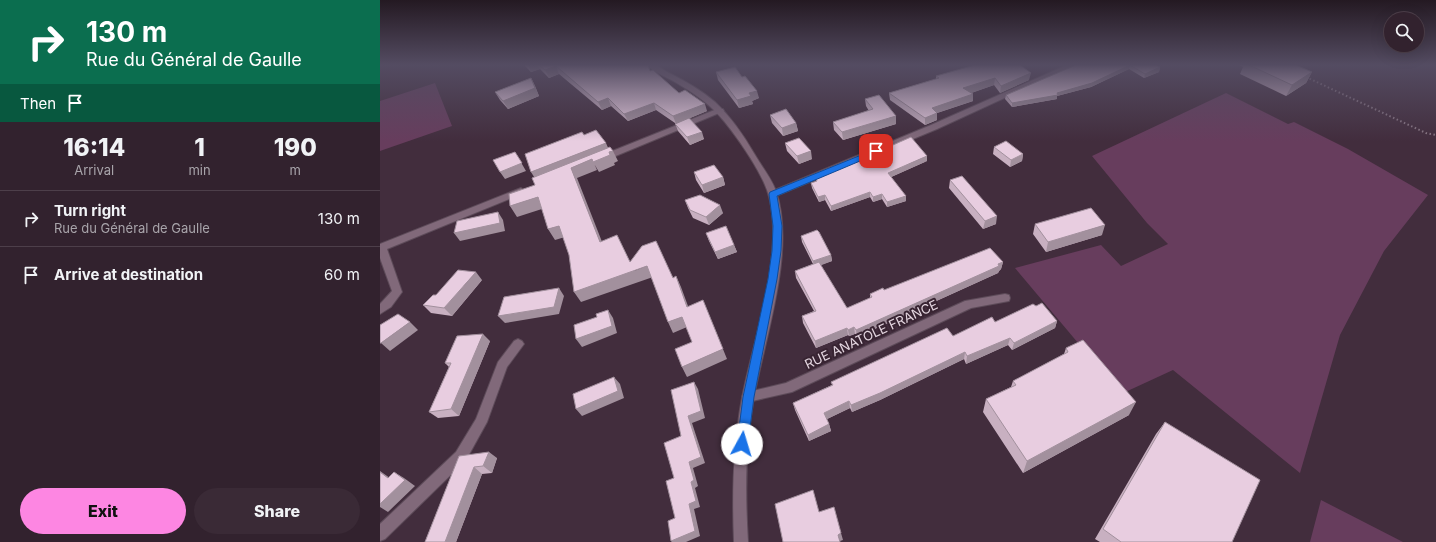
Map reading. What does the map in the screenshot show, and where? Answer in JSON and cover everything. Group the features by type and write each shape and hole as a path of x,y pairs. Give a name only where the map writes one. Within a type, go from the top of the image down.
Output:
{"street":[{"path":"692,90 708,100 720,111 747,149 773,194 778,226 773,279 748,397 739,474 741,542"},
{"path":"773,194 1015,90"},
{"path":"595,161 720,111"},
{"path":"380,310 397,292 380,247 529,188"},
{"name":"RUE ANATOLE FRANCE","path":"748,397 788,388 968,304 1005,298"},
{"path":"380,534 461,456 481,422 502,365 518,344"}],"path":[{"path":"1334,90 1426,133 1436,135"}],"shaded area":[{"path":"413,90 438,90 452,126 380,151 380,101"},
{"path":"1226,93 1288,124 1294,122 1348,149 1428,195 1384,251 1340,335 1300,473 1173,370 1121,394 1015,268 1101,245 1121,266 1168,244 1147,223 1092,156"},
{"path":"1321,500 1403,542 1310,542"}],"building":[{"path":"499,90 529,90 503,101 495,92"},
{"path":"584,90 676,90 679,93 685,90 705,104 673,116 654,103 624,114 608,98 598,102"},
{"path":"730,90 757,91 749,93 751,96 737,100"},
{"path":"898,90 967,90 973,94 932,108 937,113 925,118 889,93"},
{"path":"1017,90 1066,90 1057,93 1058,95 1012,103 1006,95"},
{"path":"879,95 896,116 842,132 833,122 873,109 865,99"},
{"path":"786,109 796,123 782,128 770,115"},
{"path":"689,118 702,132 687,137 675,124"},
{"path":"596,130 606,143 531,172 525,154 582,132 584,135"},
{"path":"911,137 927,156 888,173 906,196 887,202 882,194 873,197 870,192 831,206 825,195 818,197 811,183 817,181 816,179"},
{"path":"799,138 811,151 797,156 785,143"},
{"path":"1006,141 1023,154 1011,160 994,147"},
{"path":"610,147 613,151 609,152 610,155 593,162 592,159 571,168 600,242 617,235 630,262 642,246 656,241 673,278 676,276 687,307 703,300 723,349 682,367 675,349 692,342 682,317 668,322 647,266 574,292 569,255 559,226 548,229 538,197 510,206 509,194 535,185 532,178"},
{"path":"515,152 522,163 500,172 493,160"},
{"path":"714,165 723,177 702,185 694,172"},
{"path":"962,176 997,216 985,221 950,180"},
{"path":"700,195 720,205 706,217 690,210 685,200"},
{"path":"1091,208 1105,225 1048,242 1035,224"},
{"path":"498,212 500,223 454,233 457,221"},
{"path":"726,226 734,245 715,252 706,233"},
{"path":"817,230 831,255 813,261 801,236"},
{"path":"990,248 1003,262 998,264 999,266 856,330 854,327 848,330 847,328 815,341 802,316 816,311 795,271 819,262 847,308 872,297 870,294 883,288 884,290"},
{"path":"458,270 476,272 444,308 423,305 433,295 436,295"},
{"path":"559,288 554,307 498,316 504,297"},
{"path":"1042,303 1057,321 1014,343 1010,338 967,356 965,352 880,393 851,405 849,401 824,413 829,424 808,435 793,403 833,385 831,382 947,328 953,336 992,317 995,322 1033,304 1036,306"},
{"path":"608,310 612,326 576,339 574,325 597,317 596,314"},
{"path":"398,314 410,322 380,343 380,325"},
{"path":"483,334 451,409 429,412 451,363 445,363 457,336"},
{"path":"1083,340 1136,402 1027,461 986,399 1016,385 1013,381 1068,352 1066,348"},
{"path":"614,377 618,391 576,409 573,394"},
{"path":"694,382 701,411 688,416 701,457 689,462 694,480 691,482 696,501 689,504 695,531 671,541 668,521 675,518 666,481 674,478 664,443 681,436 671,390"},
{"path":"1165,422 1260,480 1232,542 1121,542 1103,529"},
{"path":"489,452 483,466 474,467 445,542 425,542 459,456"},
{"path":"380,472 388,478 394,472 405,480 380,504"},
{"path":"813,490 819,512 834,507 841,533 838,535 840,542 783,542 775,504"}],"route":[{"path":"742,444 748,397 773,279 778,226 773,194 876,151"}]}
